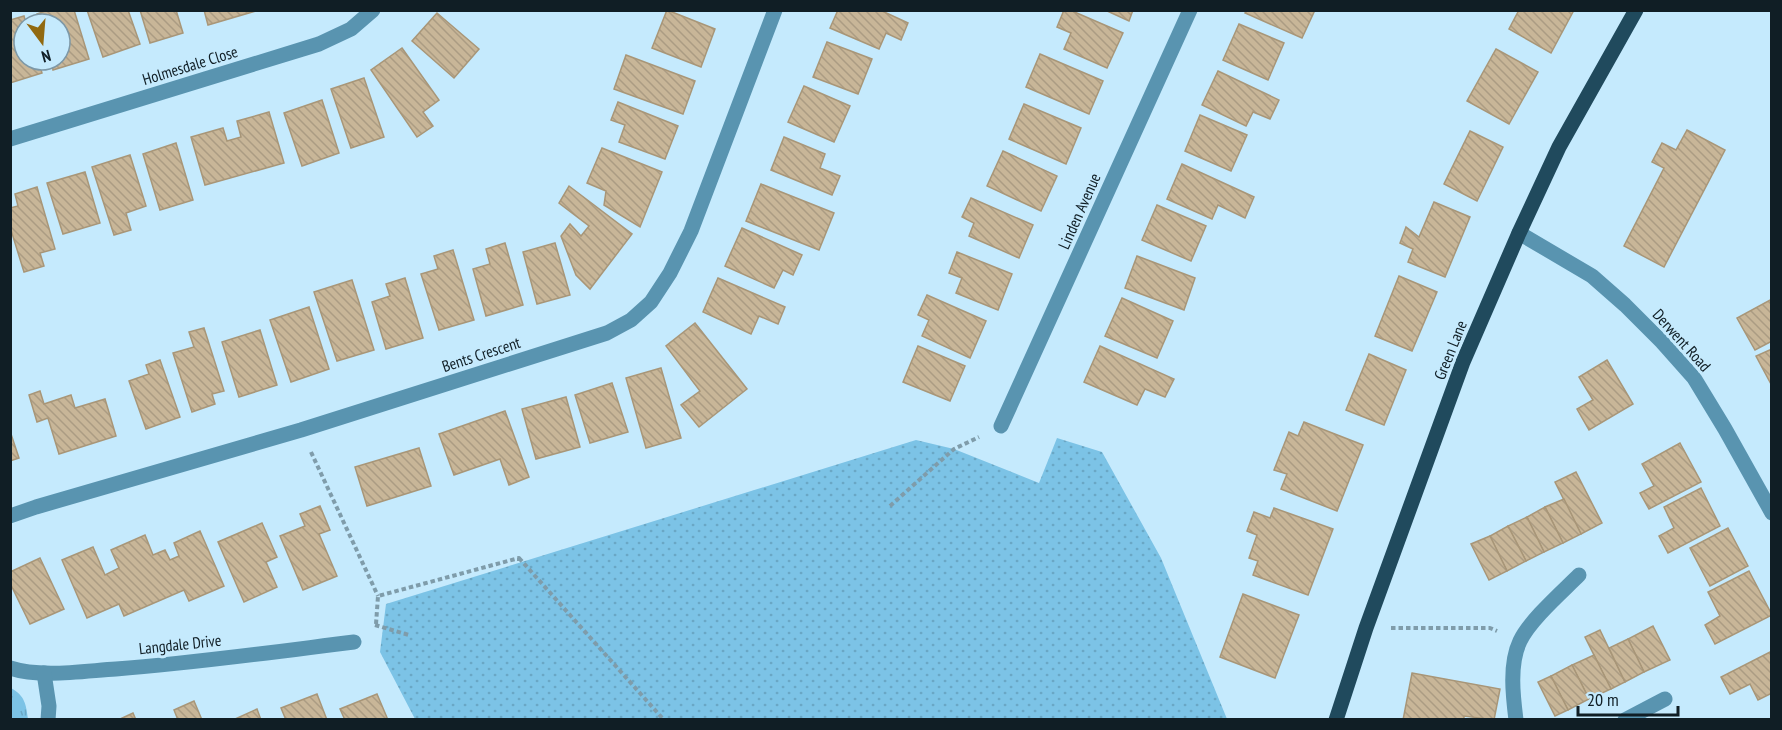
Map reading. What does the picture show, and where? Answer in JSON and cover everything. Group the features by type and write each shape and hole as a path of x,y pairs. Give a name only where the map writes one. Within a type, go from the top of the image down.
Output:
{"main road":[{"name":"Green Lane","path":"1336,720 1366,628 1463,362 1559,147 1636,10"}],"street":[{"name":"Holmesdale Close","path":"10,139 319,44 351,29 374,10"},
{"name":"Bents Crescent","path":"10,516 301,430 607,333 631,320 651,302 691,231 775,10"},
{"name":"Linden Avenue","path":"1001,426 1190,10"},
{"name":"Derwent Road","path":"1519,233 1592,276 1662,342 1694,378 1772,513"},
{"path":"1516,720 1514,663 1520,641 1539,615 1579,575"},
{"name":"Langdale Drive","path":"10,668 45,673 163,665 354,642"},
{"path":"45,673 49,706 48,720"},
{"path":"1625,720 1665,699"}],"path":[{"path":"890,506 954,449 1001,426"},
{"path":"301,430 378,596 376,624 354,642"},
{"path":"378,596 519,560 664,720"},
{"path":"376,624 409,635"},
{"path":"1366,628 1490,628 1520,641"}],"green space":[{"path":"1057,438 1102,452 1161,558 1227,719 415,719 380,652 386,604 916,440 954,449 1039,483"},
{"path":"11,688 24,701 28,719 11,719"}],"building":[{"path":"74,10 89,59 72,64 72,12 42,12"},
{"path":"87,10 128,10 140,44 103,57"},
{"path":"140,10 176,10 183,33 150,43"},
{"path":"204,10 259,10 208,25"},
{"path":"667,10 715,29 701,67 652,48"},
{"path":"838,10 880,10 908,23 901,40 886,33 879,49 830,28"},
{"path":"1064,10 1070,10 1123,33 1107,68 1064,49 1071,33 1057,27"},
{"path":"1105,10 1133,10 1129,21"},
{"path":"1247,10 1315,10 1302,38 1245,13"},
{"path":"1519,10 1574,10 1551,53 1509,29"},
{"path":"437,13 479,49 454,78 412,41"},
{"path":"12,19 12,72 42,73 10,83 10,20"},
{"path":"1239,24 1284,43 1268,80 1223,60"},
{"path":"827,42 872,59 858,94 813,77"},
{"path":"402,48 439,100 423,112 433,126 417,137 371,70"},
{"path":"1496,49 1538,72 1509,124 1467,101"},
{"path":"1040,54 1103,81 1089,114 1026,87"},
{"path":"626,55 695,81 683,114 614,89"},
{"path":"1218,71 1279,100 1270,119 1253,112 1246,126 1202,105"},
{"path":"364,78 384,137 351,148 331,89"},
{"path":"804,86 850,106 834,142 788,122"},
{"path":"322,100 339,153 302,166 284,113"},
{"path":"618,102 678,126 665,159 619,142 625,125 611,120"},
{"path":"1024,104 1081,128 1066,164 1009,139"},
{"path":"269,112 284,163 205,185 191,137 223,128 227,141 241,137 237,121"},
{"path":"1200,115 1247,135 1231,171 1185,151"},
{"path":"1687,130 1725,150 1664,267 1624,246 1664,168 1652,162 1662,143 1676,150"},
{"path":"1470,131 1503,147 1477,201 1444,184"},
{"path":"784,137 825,154 820,168 840,176 832,195 771,170"},
{"path":"176,143 193,200 160,210 143,154"},
{"path":"602,148 662,172 640,227 604,205 606,191 587,183"},
{"path":"1003,151 1057,176 1041,211 987,186"},
{"path":"130,155 146,206 126,213 131,230 114,235 92,167"},
{"path":"1182,164 1254,197 1245,218 1218,205 1212,219 1167,199"},
{"path":"85,172 100,223 63,234 47,183"},
{"path":"761,184 834,213 819,250 746,221"},
{"path":"569,186 632,234 590,289 576,275 561,236 570,224 581,236 589,226 559,203"},
{"path":"37,187 55,249 40,253 44,266 24,272 10,227 10,208 18,206 15,194"},
{"path":"971,198 1033,225 1019,258 969,236 974,223 962,217"},
{"path":"1434,202 1470,217 1445,277 1408,262 1413,249 1400,243 1406,227 1419,237"},
{"path":"1157,205 1206,226 1191,261 1142,240"},
{"path":"742,228 802,255 793,275 783,270 774,288 725,266"},
{"path":"505,243 523,305 486,316 473,269 490,264 486,249"},
{"path":"555,243 570,295 537,304 523,252"},
{"path":"453,250 474,320 439,330 421,274 438,269 434,256"},
{"path":"957,252 1012,274 998,310 956,293 962,278 949,273"},
{"path":"1137,256 1195,278 1184,310 1125,288"},
{"path":"1399,276 1437,292 1412,351 1375,336"},
{"path":"405,278 423,338 386,349 372,302 390,296 386,284"},
{"path":"718,278 785,307 778,324 759,316 751,334 703,312"},
{"path":"352,280 374,350 337,361 314,292"},
{"path":"927,295 986,321 970,358 922,336 929,320 918,315"},
{"path":"1122,298 1173,321 1157,358 1105,336"},
{"path":"1772,299 1772,341 1755,350 1737,318"},
{"path":"309,307 329,369 291,382 270,320"},
{"path":"695,323 747,389 699,427 681,405 700,391 666,346"},
{"path":"204,328 224,391 212,394 215,404 192,412 173,353 194,347 189,332"},
{"path":"260,330 277,385 239,397 222,342"},
{"path":"918,346 965,366 950,401 903,382"},
{"path":"1100,346 1174,379 1165,397 1145,389 1137,405 1084,382"},
{"path":"1772,349 1772,386 1756,356"},
{"path":"1369,354 1406,370 1384,425 1346,410"},
{"path":"160,360 180,417 146,429 129,381 149,374 146,365"},
{"path":"1607,360 1633,404 1589,430 1577,409 1593,400 1579,377"},
{"path":"661,368 681,438 646,448 626,378"},
{"path":"612,383 628,432 590,443 575,395"},
{"path":"40,391 44,404 71,395 75,408 105,399 116,436 59,454 48,418 37,422 29,395"},
{"path":"566,397 580,447 536,459 522,409"},
{"path":"505,411 529,477 509,485 500,459 454,475 439,434"},
{"path":"1304,422 1363,445 1337,511 1281,489 1287,474 1274,470 1289,432 1298,436"},
{"path":"10,431 19,458 10,461"},
{"path":"1680,443 1701,482 1649,509 1640,493 1654,486 1642,464"},
{"path":"419,448 431,486 367,506 355,467"},
{"path":"1576,472 1602,523 1581,534 1555,482"},
{"path":"1701,488 1720,526 1668,553 1659,536 1674,528 1664,507"},
{"path":"1564,499 1581,534 1563,543 1545,507"},
{"path":"320,506 330,530 319,534 337,576 303,590 280,536 305,526 300,514"},
{"path":"1545,507 1563,543 1544,552 1527,517"},
{"path":"1274,508 1333,529 1308,595 1253,575 1258,561 1249,558 1257,535 1247,531 1254,512 1270,518"},
{"path":"1527,517 1544,552 1526,561 1508,526"},
{"path":"262,523 277,557 266,562 277,587 244,602 218,542"},
{"path":"1508,526 1526,561 1507,571 1490,536"},
{"path":"1728,528 1748,566 1710,586 1690,548"},
{"path":"200,531 224,586 189,601 184,590 124,616 119,604 87,618 62,560 93,547 105,575 119,568 111,550 145,535 153,555 165,550 170,560 179,556 174,543"},
{"path":"1490,536 1507,571 1489,580 1471,544"},
{"path":"40,558 64,609 30,624 10,583 10,572"},
{"path":"1749,571 1772,615 1715,644 1705,625 1720,616 1708,592"},
{"path":"1243,594 1299,615 1275,678 1220,657"},
{"path":"1653,626 1670,660 1644,672 1628,639"},
{"path":"1600,630 1625,682 1611,689 1585,637"},
{"path":"1628,639 1644,672 1625,682 1609,648"},
{"path":"1772,651 1772,693 1758,700 1750,684 1730,694 1721,677"},
{"path":"1594,655 1611,689 1589,699 1572,665"},
{"path":"1572,665 1589,699 1568,710 1551,676"},
{"path":"1412,673 1500,689 1494,720 1464,716 1464,720 1403,720"},
{"path":"1551,676 1568,710 1555,716 1538,682"},
{"path":"317,694 327,720 286,720 281,708"},
{"path":"377,694 388,720 345,720 340,709"},
{"path":"194,701 202,720 178,720 174,710"},
{"path":"257,709 261,720 233,720"},
{"path":"133,713 136,720 118,720"}]}
